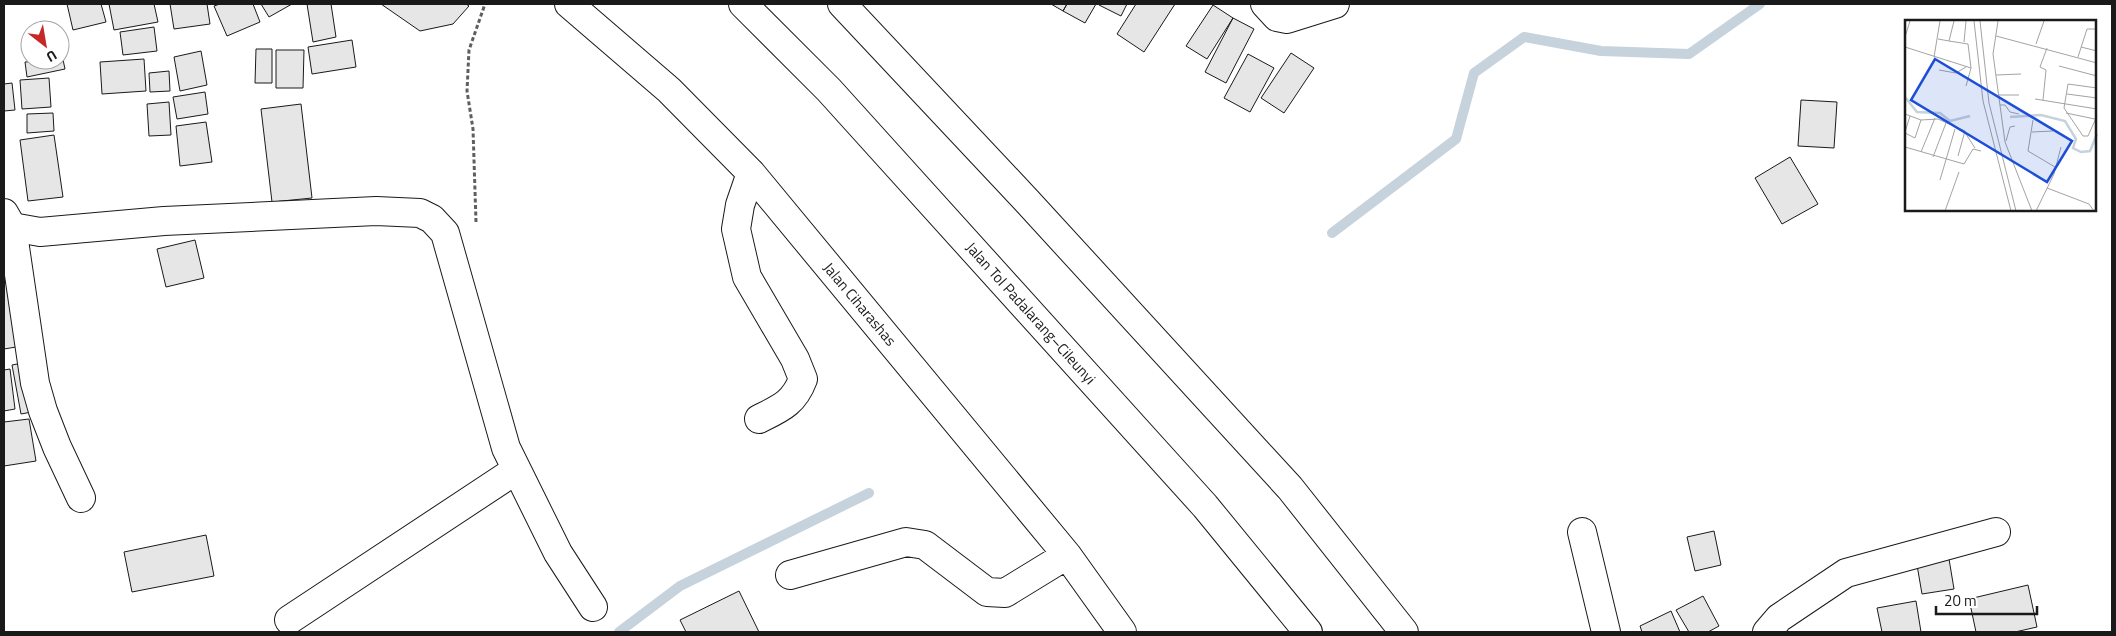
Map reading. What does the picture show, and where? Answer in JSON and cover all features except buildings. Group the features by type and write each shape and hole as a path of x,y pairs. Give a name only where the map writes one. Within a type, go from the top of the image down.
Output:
{"main road":[{"name":"Jalan Ciharashas","path":"569,4 668,90 751,173 1067,555 1122,632"},
{"name":"Jalan Tol Padalarang–Cileunyi","path":"743,4 829,90 1192,491 1308,632"},
{"path":"842,4 1027,200 1290,488 1404,632"},
{"path":"1265,4 1277,17 1287,19 1335,4"},
{"path":"751,173 740,205 736,229 747,277 795,359 803,379 798,392 785,406 759,419"},
{"path":"81,498 57,447 43,411 35,383 8,220 40,232 164,221 376,211 420,213 432,219 445,233 506,448 558,553 593,607"},
{"path":"289,620 516,470"},
{"path":"1582,532 1606,632"},
{"path":"1767,632 1779,618 1846,573 1996,532"},
{"path":"790,574 906,542 925,545 987,592 1005,592 1067,555"}],"path":[{"path":"476,228 473,129 467,91 469,50 485,4"}],"waterway":[{"path":"1332,233 1456,139 1474,73 1524,37 1601,51 1689,54 1760,4"},
{"path":"619,632 680,586 869,493"}]}
